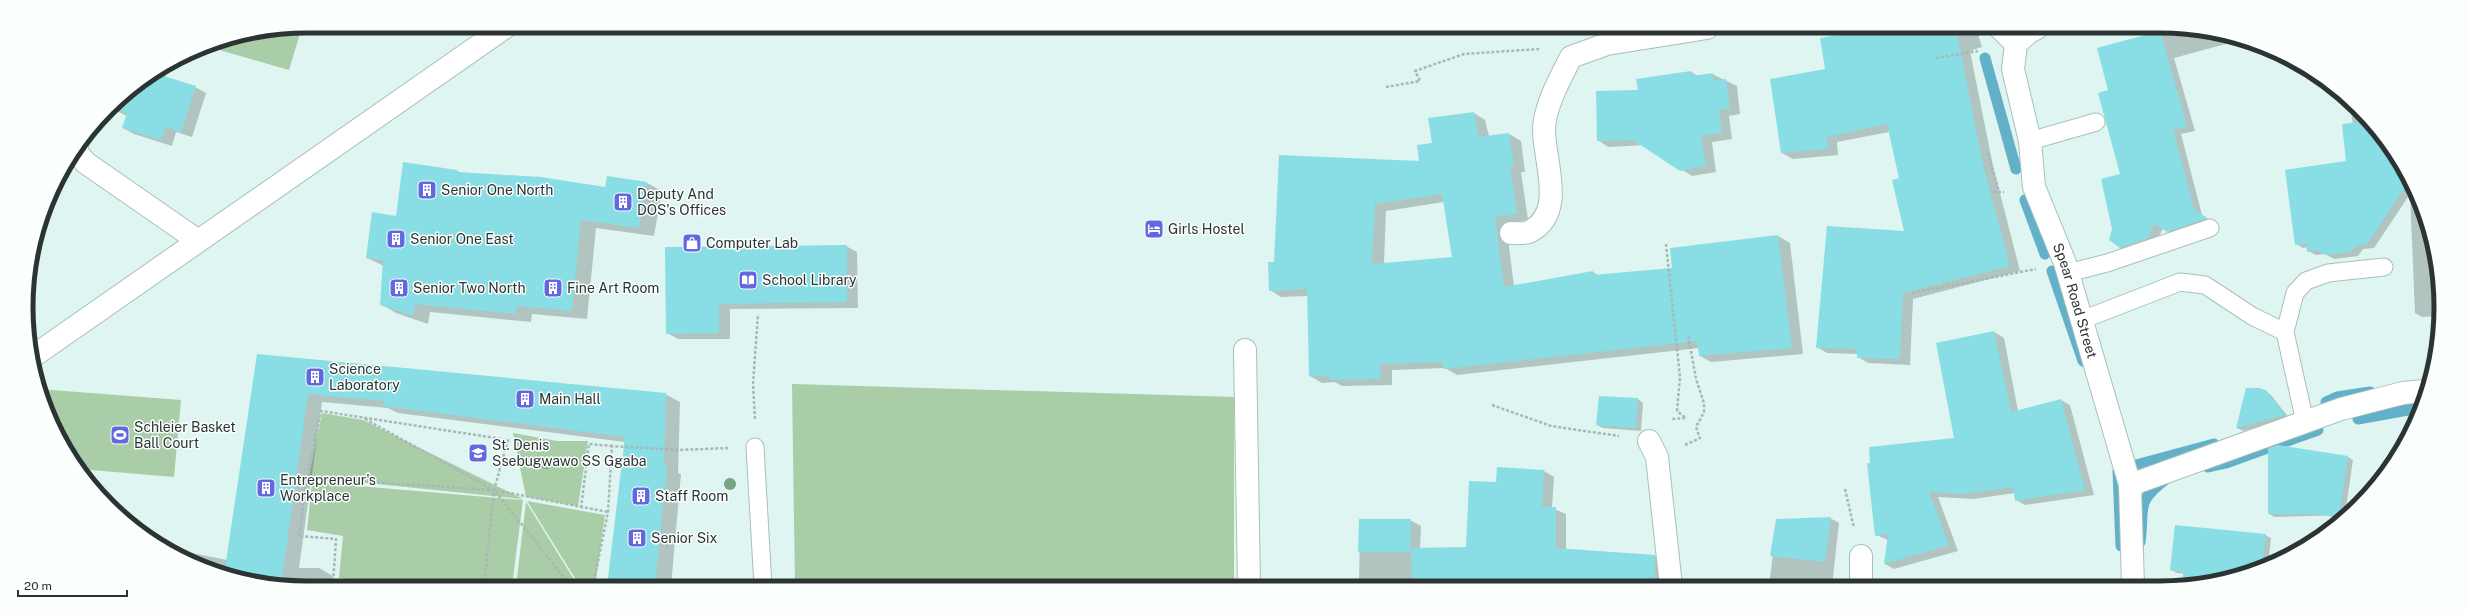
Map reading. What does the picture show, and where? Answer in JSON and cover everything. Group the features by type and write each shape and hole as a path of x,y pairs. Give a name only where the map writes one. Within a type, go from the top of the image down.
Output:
{"street":[{"path":"37,354 197,240 497,33"},
{"path":"1511,233 1529,232 1543,221 1549,209 1551,192 1544,129 1554,93 1571,56 1607,44 1676,33"},
{"name":"Spear Road Street","path":"2006,34 2030,141 2034,187 2067,268 2130,485 2133,581"},
{"path":"79,155 86,164 197,240"},
{"path":"1245,350 1248,581"},
{"path":"2130,485 2356,405 2403,393 2420,391"},
{"path":"1653,449 1670,581"},
{"path":"1861,556 1861,581"}],"lane":[{"path":"2030,141 2096,122"},
{"path":"2067,268 2107,263 2210,228"},
{"path":"2305,422 2285,332 2295,293 2306,281 2328,273 2384,267"},
{"path":"2082,320 2180,282 2193,282 2205,285 2252,316 2285,332"},
{"path":"755,447 763,581"}],"path":[{"path":"1936,58 1993,48 2006,34"},
{"path":"1386,87 1420,81 1415,71 1464,54 1553,49 1566,51 1571,56"},
{"path":"1988,153 1999,192"},
{"path":"1653,449 1664,420 1686,418 1677,411 1680,377 1666,244"},
{"path":"1912,294 2067,268"},
{"path":"581,508 589,444 679,450 755,447 754,384 758,314"},
{"path":"1492,405 1551,426 1653,449 1700,438 1696,427 1704,412 1704,403 1696,379 1688,334"},
{"path":"333,581 336,539 299,536 307,478 321,411 508,440 494,490 485,581"},
{"path":"363,417 494,490 567,581"},
{"path":"594,581 608,512 612,446"},
{"path":"307,478 494,490 608,512"},
{"path":"1845,489 1861,556"}],"green space":[{"path":"300,33 289,70 216,49 254,38 271,35"},
{"path":"792,384 1234,397 1234,581 795,581"},
{"name":"Schleier Basket Ball Court","path":"46,390 181,400 174,477 87,470 61,428"},
{"path":"322,413 363,420 523,499 309,477"},
{"path":"513,433 557,441 588,441 578,506 526,497"},
{"path":"312,482 523,500 513,581 369,581 339,578 343,536 307,530"},
{"path":"527,501 605,515 596,581 577,581"},
{"path":"526,502 575,581 517,581"}],"building":[{"path":"1847,33 1957,33 1982,160 2010,266 1903,293 1900,359 1857,358 1857,349 1816,348 1827,226 1904,231 1892,180 1899,178 1887,124 1827,137 1828,149 1781,153 1770,79 1825,69 1820,38"},
{"path":"2153,33 2161,33 2187,126 2173,130 2194,209 2207,218 2167,232 2154,224 2148,238 2120,248 2109,240 2112,229 2101,179 2120,174 2098,93 2108,90 2097,48"},
{"path":"1691,71 1692,76 1713,73 1714,80 1726,79 1730,109 1719,110 1722,133 1701,136 1706,166 1680,171 1633,140 1597,141 1596,91 1638,90 1636,79"},
{"path":"161,75 196,86 181,132 165,127 161,140 122,128 127,113 116,110 140,90"},
{"path":"1474,112 1479,137 1509,133 1514,165 1510,166 1517,214 1495,217 1504,287 1593,271 1593,275 1672,268 1670,248 1778,235 1792,348 1699,356 1697,341 1444,369 1442,362 1380,364 1381,379 1330,380 1330,376 1309,376 1307,289 1269,291 1268,262 1274,262 1279,155 1419,161 1417,145 1432,143 1428,118","holes":["1442,194 1452,257 1372,264 1375,204"]},
{"path":"2362,122 2388,155 2406,186 2367,244 2356,246 2351,252 2325,255 2318,250 2307,252 2306,243 2295,245 2285,170 2346,161 2342,124"},
{"path":"403,162 457,170 457,172 541,177 605,187 607,176 647,182 639,228 581,220 572,311 517,306 516,314 415,304 413,316 380,305 383,260 366,258 372,212 396,216"},
{"path":"847,245 847,302 719,304 719,333 666,334 665,247"},
{"path":"1994,331 2011,412 2061,399 2085,490 2015,501 2013,487 1962,494 1929,492 1949,545 1884,564 1888,534 1875,536 1867,463 1870,463 1869,447 1954,438 1936,343"},
{"path":"257,354 666,393 664,465 667,465 655,581 608,581 625,437 383,406 384,401 308,394 282,580 254,576 225,568"},
{"path":"2246,388 2259,388 2266,390 2285,415 2236,428"},
{"path":"1599,396 1638,398 1636,428 1596,425"},
{"path":"2278,445 2348,456 2340,514 2335,517 2317,514 2268,514 2268,448"},
{"path":"1497,467 1544,470 1542,507 1556,507 1556,548 1655,555 1654,581 1412,581 1411,548 1466,547 1469,481 1496,482"},
{"path":"1831,517 1825,562 1770,556 1776,519"},
{"path":"1359,519 1411,519 1410,552 1358,552"},
{"path":"2175,525 2266,534 2263,561 2231,572 2199,579 2183,577 2183,572 2170,570"}],"waterway":[{"path":"1985,58 2016,169"},
{"path":"2025,200 2045,254"},
{"path":"2052,271 2083,361"},
{"path":"2326,402 2337,397 2370,392"},
{"path":"2358,419 2414,409"},
{"path":"2208,467 2226,463 2318,430"},
{"path":"2136,465 2214,444"},
{"path":"2118,471 2121,546"},
{"path":"2140,542 2142,513 2145,500 2157,486 2167,478"}],"place":[{"name":"Senior One North","path":"427,190"},
{"name":"Deputy And DOS's Offices","path":"623,202"},
{"name":"Girls Hostel","path":"1154,229"},
{"name":"Senior One East","path":"396,239"},
{"name":"Computer Lab","path":"692,243"},
{"name":"School Library","path":"748,280"},
{"name":"Senior Two North","path":"399,288"},
{"name":"Fine Art Room","path":"553,288"},
{"name":"Science Laboratory","path":"315,377"},
{"name":"Main Hall","path":"525,399"},
{"name":"Schleier Basket Ball Court","path":"120,435"},
{"name":"St. Denis Ssebugwawo SS Ggaba","path":"478,453"},
{"name":"Entrepreneur's Workplace","path":"266,488"},
{"name":"Staff Room","path":"641,496"},
{"name":"Senior Six","path":"637,538"}]}
